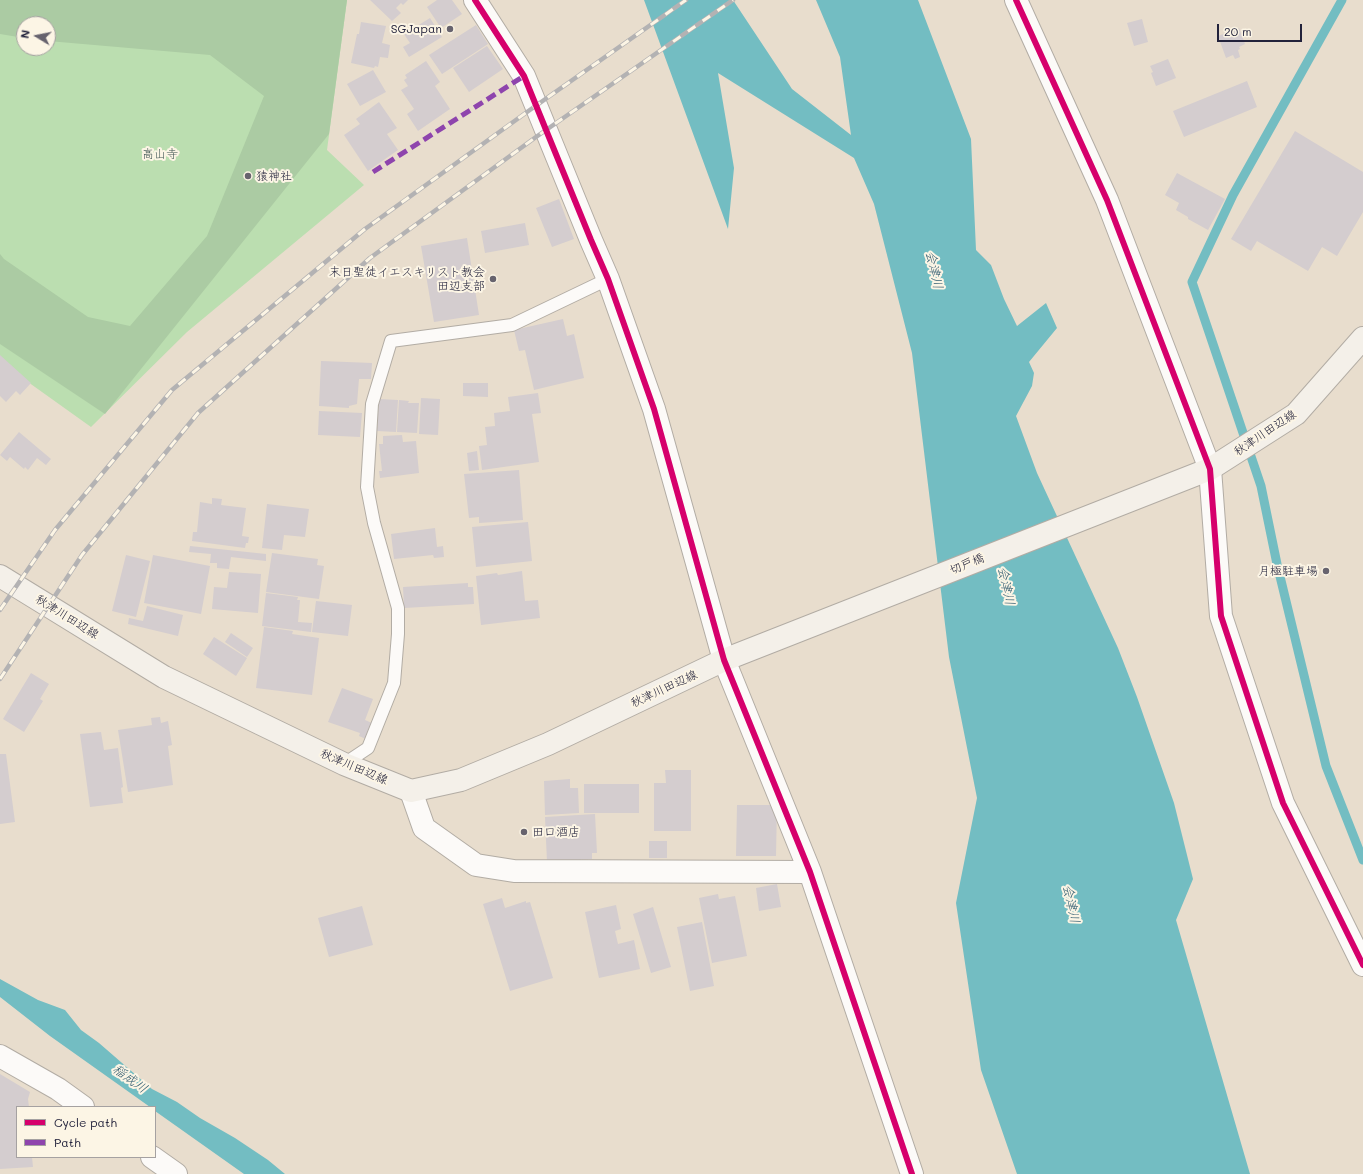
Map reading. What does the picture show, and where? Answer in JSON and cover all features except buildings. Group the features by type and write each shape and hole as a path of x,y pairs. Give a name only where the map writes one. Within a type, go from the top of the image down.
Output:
{"main road":[{"name":"秋津川田辺線","path":"1210,468 1296,414 1363,338"},
{"name":"切戸橋","path":"724,660 1210,468"},
{"name":"秋津川田辺線","path":"0,576 164,677 344,764 411,791 461,780 548,744 724,660"}],"street":[{"path":"475,0 524,76 608,279 654,409 724,660 810,872 912,1174"},
{"path":"1016,0 1107,200 1210,468 1221,616 1283,803 1363,965"},
{"path":"411,791 424,828 476,865 514,871 810,872"},
{"path":"0,1056 58,1089 82,1106"},
{"path":"153,1158 176,1174"}],"lane":[{"path":"344,764 368,748 394,682 398,634 398,608 374,523 367,487 372,404 391,341 512,325 608,279"}],"green space":[{"name":"高山寺","path":"0,0 347,0 327,150 364,185 187,332 91,427 0,362"},
{"path":"0,0 347,0 329,134 105,414 0,344 0,254 4,259 88,317 130,326 207,236 264,96 210,55 56,42 56,16 16,16 16,37 0,34"}],"water":[{"name":"会津川","path":"644,0 733,0 792,89 851,135 840,57 816,0 918,0 971,139 976,250 991,265 1004,299 1017,326 1046,303 1057,328 1029,362 1034,373 1032,386 1016,416 1037,473 1118,648 1137,697 1174,803 1193,879 1176,920 1250,1174 1017,1174 981,1070 956,903 977,798 949,657 912,353 874,204 854,158 718,73 734,168 728,229"},
{"name":"稲成川","path":"0,979 38,1000 65,1010 81,1030 99,1043 152,1089 177,1102 200,1118 235,1138 268,1160 285,1174 244,1174 156,1112 156,1106 149,1106 50,1036 0,997"}],"waterway":[{"path":"1342,0 1233,195 1192,282 1261,486 1277,564 1326,766 1363,860"}],"railway":[{"path":"0,610 55,530 172,390 365,229 686,0"},
{"path":"0,679 82,555 198,413 370,258 536,137 733,0"}],"marked path":[{"path":"373,172 524,76"}],"cycle path":[{"path":"475,0 524,76 608,279 654,409 724,660 810,872 912,1174"},
{"path":"1016,0 1107,200 1210,469 1221,616 1283,803 1363,965"}],"place":[{"name":"SGJapan","path":"450,29"},
{"name":"猿神社","path":"248,176"},
{"name":"末日聖徒イエスキリスト教会 田辺支部","path":"493,279"},
{"name":"月極駐車場","path":"1326,571"},
{"name":"田口酒店","path":"524,832"}]}
